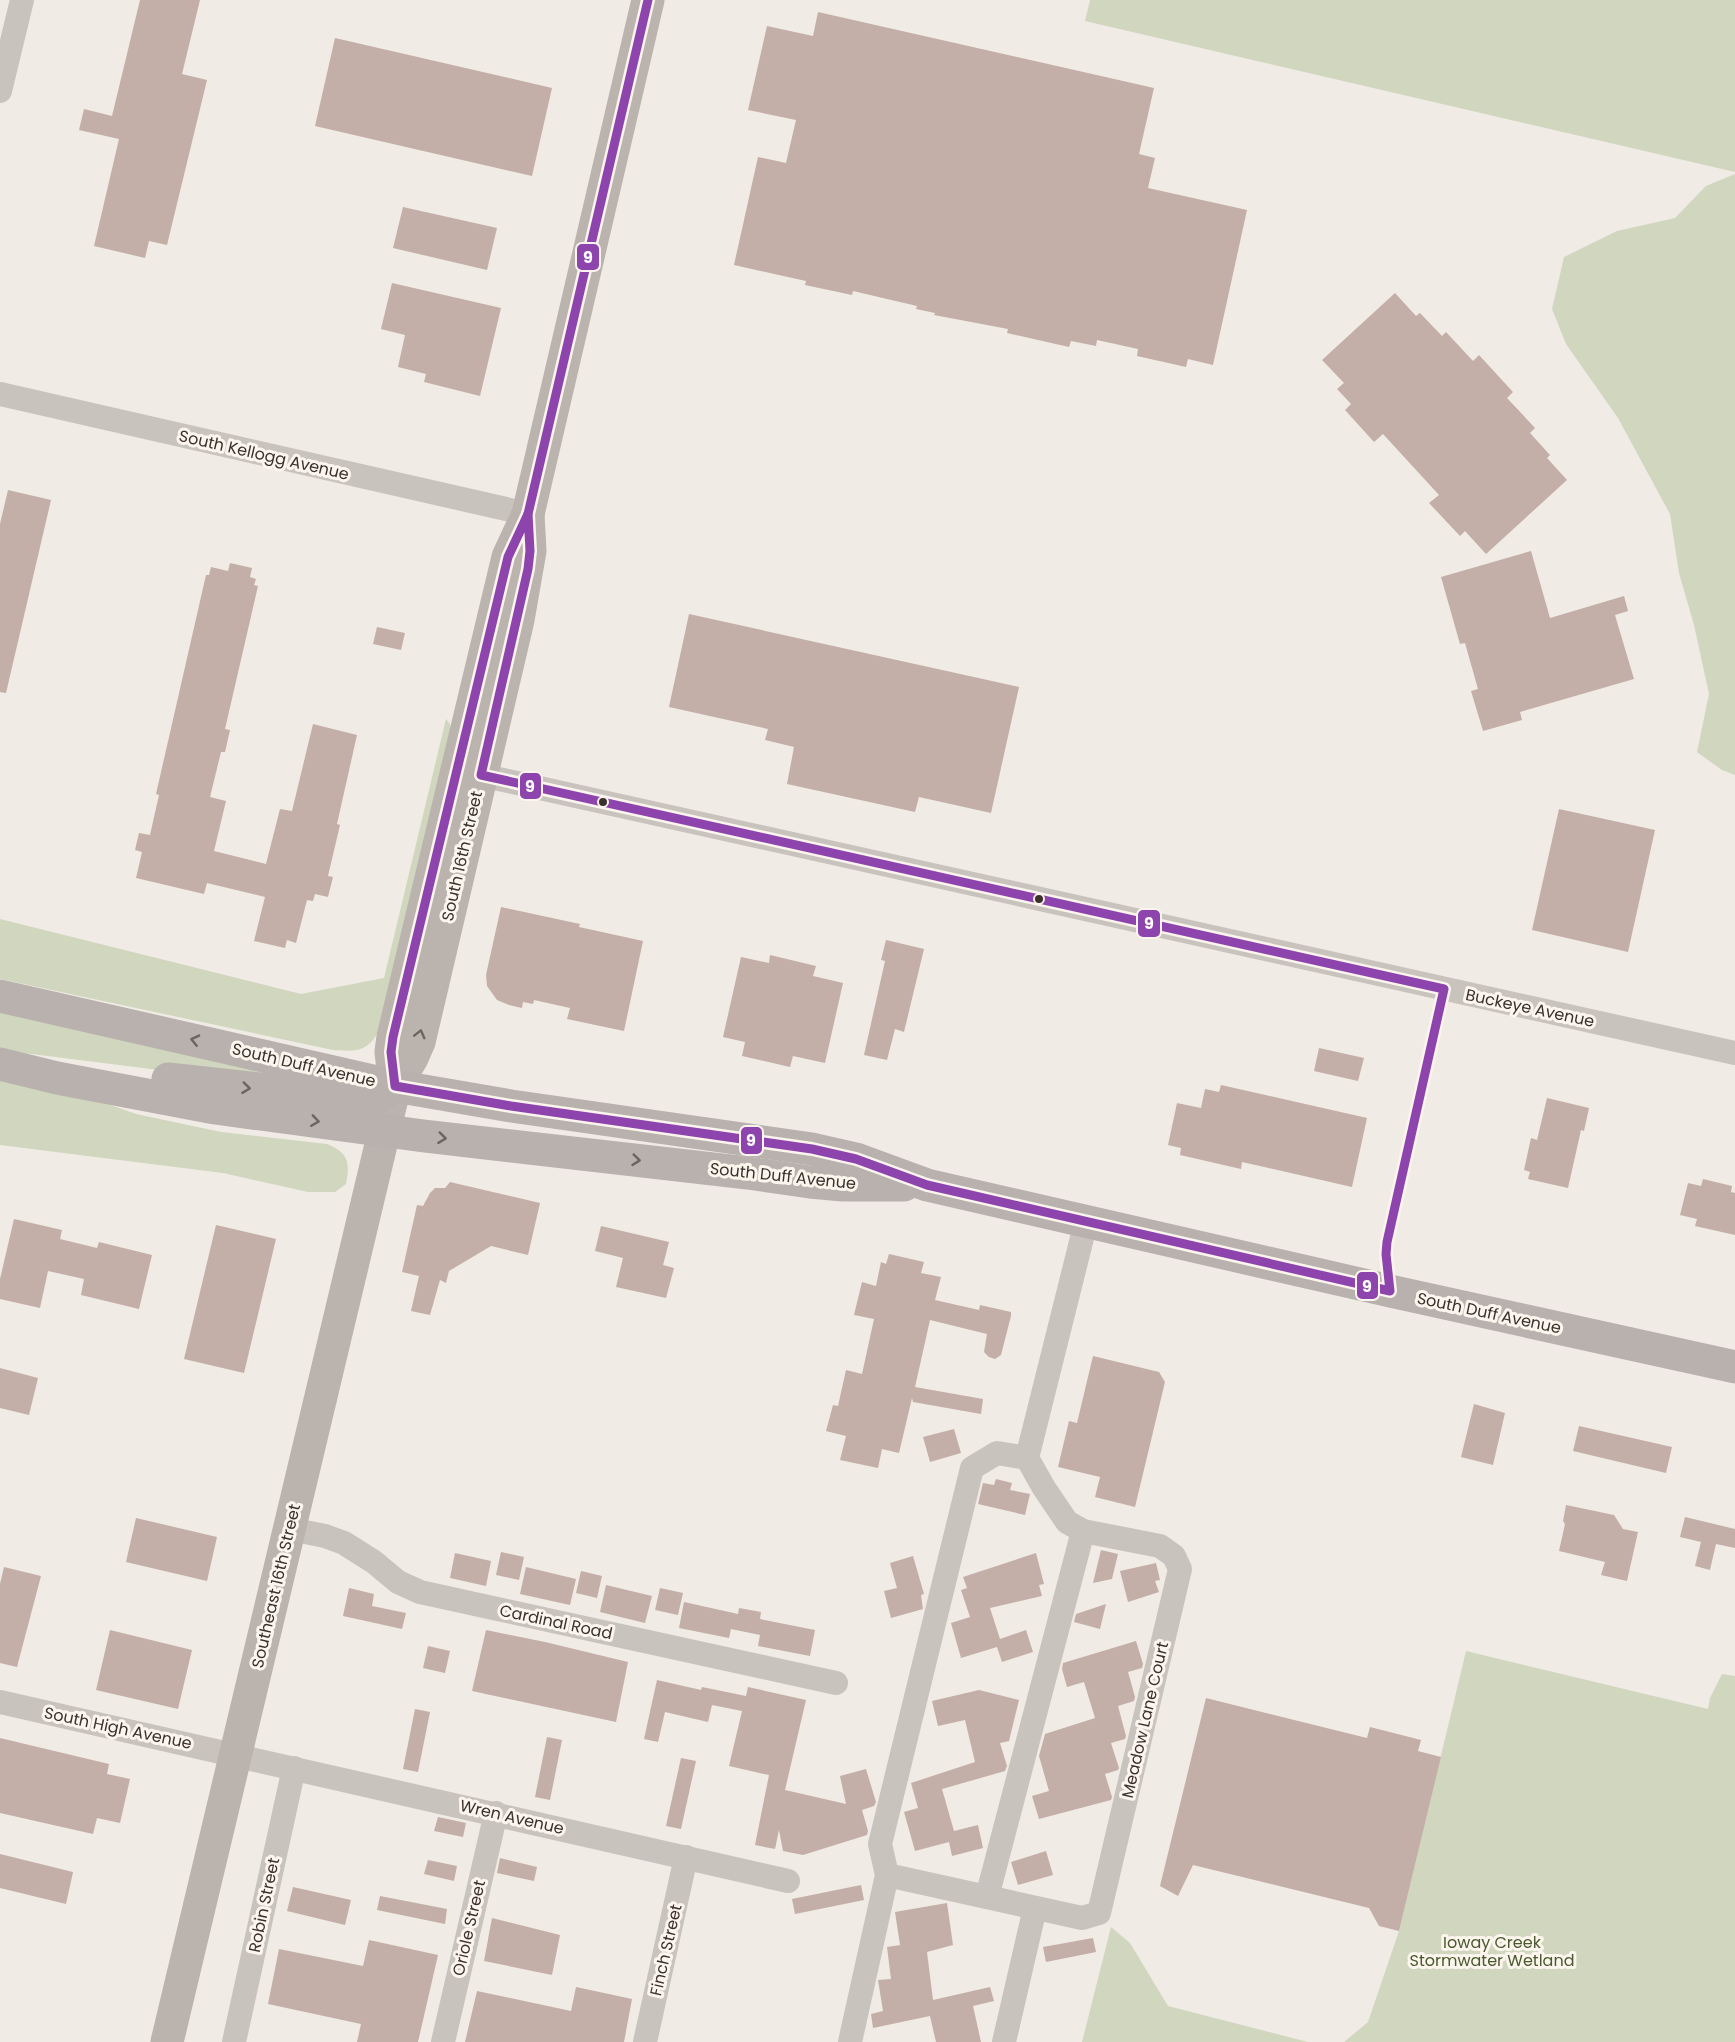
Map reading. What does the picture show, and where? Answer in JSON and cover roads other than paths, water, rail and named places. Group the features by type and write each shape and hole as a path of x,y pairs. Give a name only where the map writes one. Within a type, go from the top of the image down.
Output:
{"main road":[{"name":"South 16th Street","path":"395,1086 391,1052 393,1037 508,557 528,514 648,0"},
{"name":"South 16th Street","path":"384,1130 395,1086 412,1059 419,1042 518,620 530,551 528,514"},
{"name":"South Duff Avenue","path":"0,996 395,1086 511,1106 812,1149 855,1159 927,1185 1735,1367"},
{"name":"South Duff Avenue","path":"0,1064 57,1078 215,1108 821,1183 927,1185"},
{"path":"0,1064 99,1070 350,1099 375,1099 386,1094 395,1086"},
{"name":"Southeast 16th Street","path":"167,2042 384,1130"}],"street":[{"path":"0,92 22,0"},
{"name":"South Kellogg Avenue","path":"0,394 528,514"},
{"name":"Buckeye Avenue","path":"481,775 1735,1053"},
{"path":"850,2042 887,1875 880,1844 972,1468 997,1453 1027,1458 1086,1222"},
{"name":"Meadow Lane Court","path":"887,1875 1082,1918 1099,1913 1180,1569 1174,1556 1160,1546 1083,1531 1066,1522 1027,1458"},
{"name":"Cardinal Road","path":"290,1529 325,1536 344,1543 374,1562 398,1582 420,1592 836,1683"},
{"path":"987,1897 1083,1531"},
{"name":"South High Avenue","path":"0,1702 236,1755"},
{"name":"Wren Avenue","path":"236,1755 788,1881"},
{"name":"Robin Street","path":"234,2042 294,1768"},
{"name":"Oriole Street","path":"443,2042 496,1814"},
{"name":"Finch Street","path":"645,2042 686,1857"},
{"path":"1004,2042 1035,1908"}],"park label":[{"name":"Ioway Creek Stormwater Wetland","path":"1492,1951"}]}
